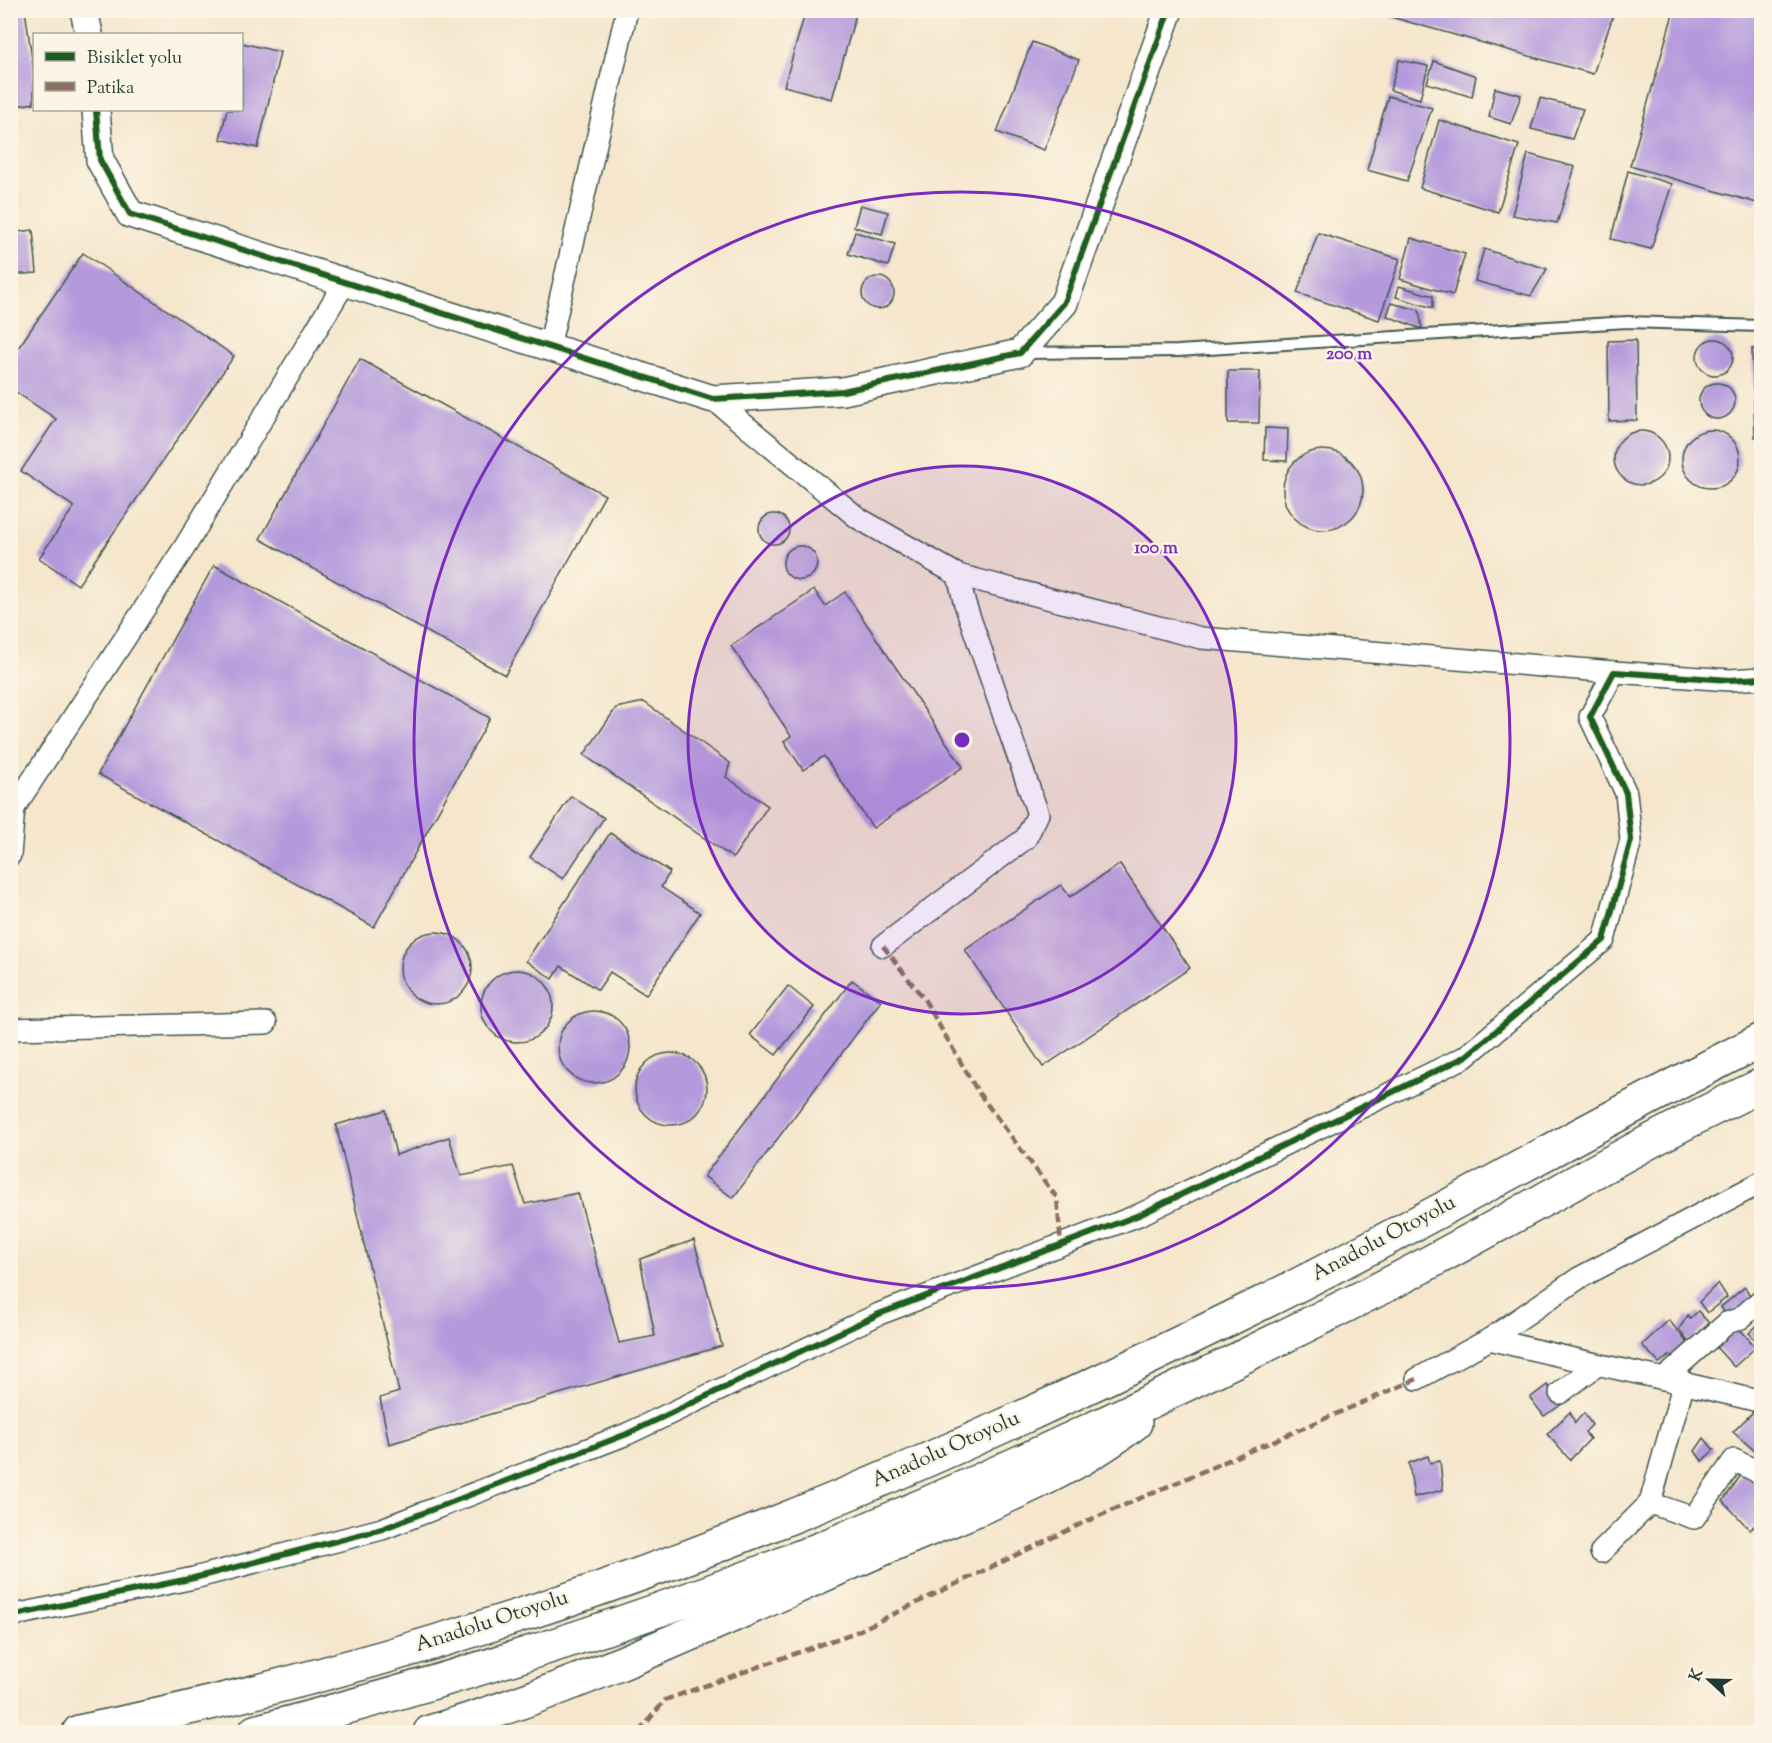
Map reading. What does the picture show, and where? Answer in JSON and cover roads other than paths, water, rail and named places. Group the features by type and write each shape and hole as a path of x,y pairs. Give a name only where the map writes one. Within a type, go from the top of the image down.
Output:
{"highway":[{"name":"Anadolu Otoyolu","path":"79,1732 255,1690 471,1630 654,1569 821,1504 1003,1425 1268,1300 1761,1040"},
{"name":"Anadolu Otoyolu","path":"255,1732 419,1688 535,1652 709,1591 776,1566 1006,1468 1186,1384 1379,1288 1761,1085"},
{"path":"429,1732 581,1681 998,1500 1092,1455 1186,1384"}],"street":[{"path":"84,10 90,33"},
{"path":"549,347 627,10"},
{"path":"96,111 100,160 130,214 713,399 843,391 1020,353 1064,303 1168,10"},
{"path":"10,855 14,808 186,545 345,282"},
{"path":"713,399 858,518 958,575 1201,638 1614,672 1730,680 1761,678"},
{"path":"883,946 1026,838 1038,814 964,601 958,575"},
{"path":"10,1616 194,1578 393,1524 627,1434 879,1314 1139,1215 1465,1057 1604,940 1631,840 1626,793 1590,717 1614,672"},
{"path":"10,1029 266,1023"},
{"path":"1417,1379 1490,1339 1579,1278 1761,1182"},
{"path":"1601,1552 1650,1503 1674,1380 1727,1323 1742,1318 1761,1299"},
{"path":"1490,1339 1596,1366 1757,1395"},
{"path":"1560,1393 1596,1366"},
{"path":"1650,1503 1694,1518 1734,1460 1761,1474"}],"lane":[{"path":"1020,353 1178,351 1627,322 1761,326"}]}
